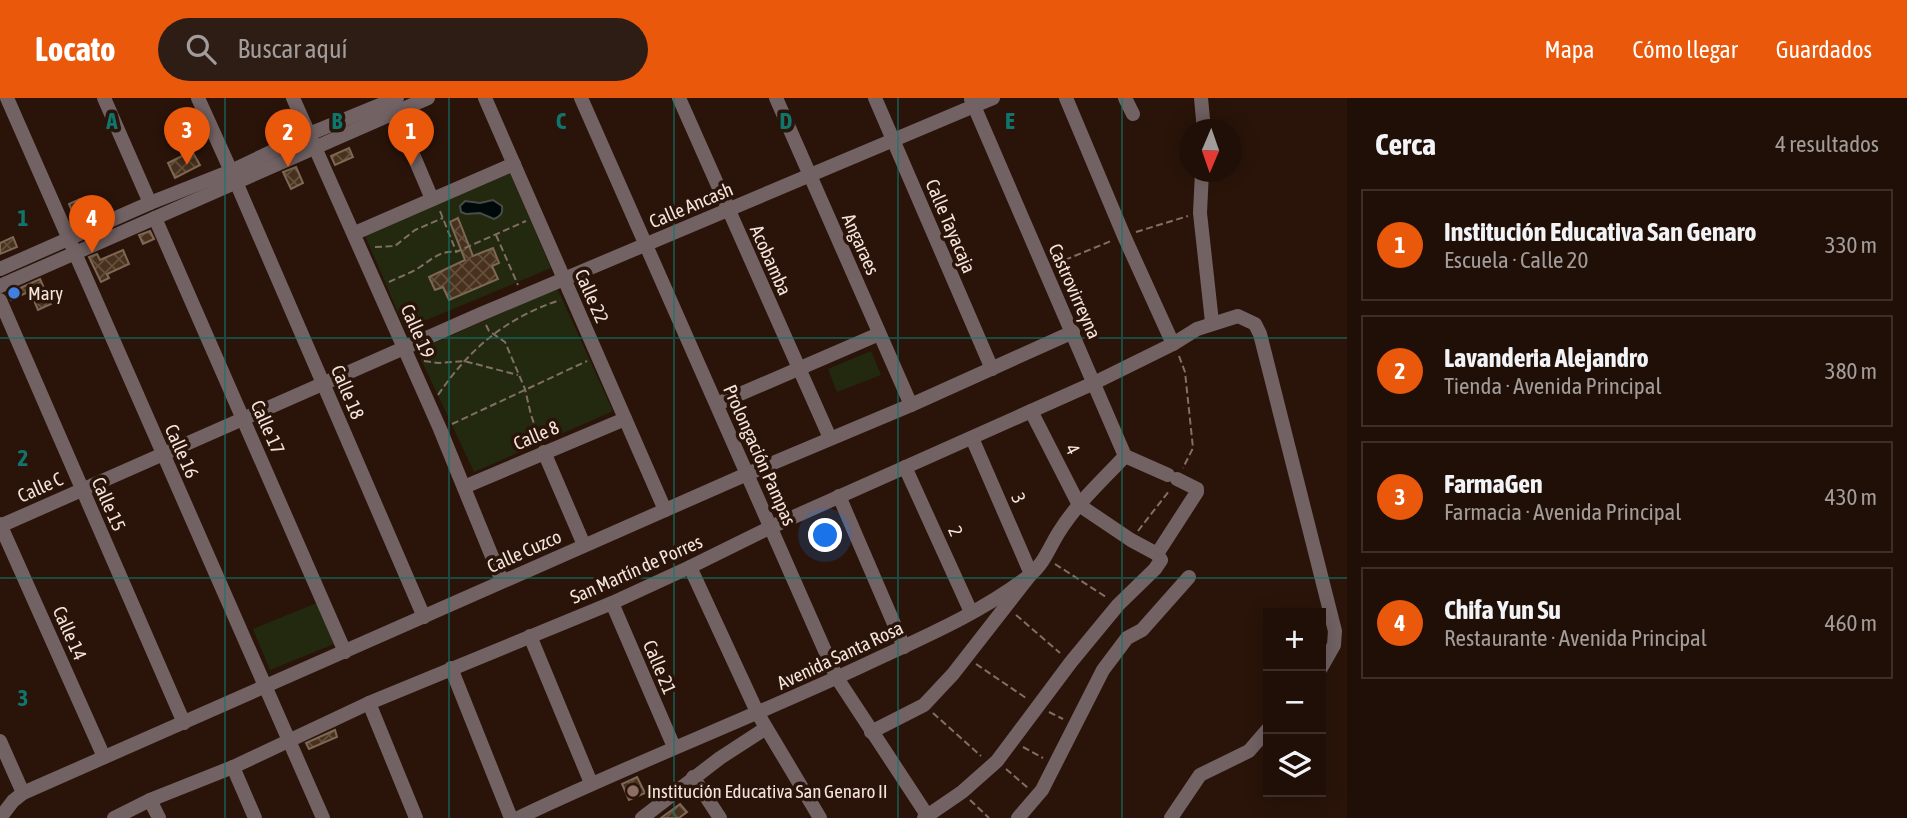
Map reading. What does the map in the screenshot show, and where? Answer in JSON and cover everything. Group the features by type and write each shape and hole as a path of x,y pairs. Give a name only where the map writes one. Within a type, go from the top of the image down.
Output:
{"street":[{"name":"Calle 16","path":"8,98 323,818"},
{"path":"104,98 150,203"},
{"name":"Calle 18","path":"198,98 424,617"},
{"name":"Calle 19","path":"293,98 440,429 502,581"},
{"path":"0,286 155,218 233,177 393,102 428,98"},
{"name":"Calle 22","path":"485,98 664,510"},
{"name":"Prolongación Pampas","path":"581,98 837,678 926,817"},
{"name":"Acobamba","path":"680,98 830,438"},
{"name":"Angaraes","path":"776,98 911,405"},
{"name":"Calle Tayacaja","path":"875,98 992,369"},
{"name":"Calle Ancash","path":"406,354 481,314 728,211 972,102 993,98"},
{"path":"1066,98 1172,344"},
{"path":"1125,98 1133,114"},
{"path":"1201,98 1203,119"},
{"path":"393,102 433,199"},
{"name":"Castrovirreyna","path":"972,102 1125,456"},
{"path":"357,239 433,199 514,164"},
{"path":"0,269 150,203 233,177"},
{"path":"1202,182 1200,213 1212,322 1238,316 1255,324 1260,334 1335,631 1334,645 1326,659"},
{"name":"Calle 17","path":"155,218 345,652"},
{"name":"Calle 15","path":"0,300 184,723"},
{"name":"San Martín de Porres","path":"114,818 150,800 233,767 369,703 612,603 771,527 1094,383 1212,322"},
{"name":"Calle Cuzco","path":"1,813 23,793 1073,332"},
{"path":"717,404 879,334"},
{"name":"Calle C","path":"0,525 323,384 406,354"},
{"name":"4","path":"1031,411 1079,505"},
{"name":"Calle 8","path":"464,487 625,419"},
{"name":"3","path":"972,438 1031,574"},
{"path":"544,452 584,545"},
{"path":"1125,456 1197,489 1157,554"},
{"name":"Avenida Santa Rosa","path":"525,816 591,783 837,678 971,612 1031,574 1045,558 1059,532 1079,505 1125,456"},
{"name":"2","path":"905,467 971,612"},
{"path":"839,496 904,647"},
{"path":"926,817 962,792 994,764 1071,662 1118,605 1161,560 1157,554 1079,505"},
{"name":"Calle 14","path":"0,525 104,757"},
{"path":"690,567 758,714 820,818"},
{"path":"871,732 925,705 1031,574"},
{"path":"1018,818 1037,796 1055,765 1103,670 1127,638 1142,630 1189,578"},
{"name":"Calle 21","path":"612,603 674,747"},
{"path":"530,636 591,783"},
{"path":"451,668 511,818"},
{"path":"369,703 416,818"},
{"path":"642,818 693,777 766,728"},
{"path":"1171,818 1200,775 1249,751 1264,734"},
{"path":"0,741 23,793"},
{"path":"233,767 255,818"},
{"path":"693,777 720,818"},
{"path":"150,800 159,818"}],"path":[{"path":"433,199 456,252"},
{"path":"1045,269 1124,236 1200,213"},
{"path":"377,287 419,268 431,258 448,251 456,252 537,217"},
{"path":"357,239 374,247 394,246 415,230 443,218"},
{"path":"496,234 523,297"},
{"path":"430,407 454,372 481,348 492,333 529,312 571,297"},
{"path":"481,314 492,333 505,342 525,391 544,452"},
{"path":"1172,344 1185,372 1193,448"},
{"path":"406,354 438,363 464,362 519,375"},
{"path":"440,429 597,356"},
{"path":"1131,540 1173,477"},
{"path":"1045,558 1118,605"},
{"path":"1005,605 1071,662"},
{"path":"966,657 1037,705 1074,725"},
{"path":"925,705 994,764 1037,796"},
{"path":"1013,741 1055,765"},
{"path":"962,792 989,818"}],"green space":[{"path":"509,171 551,268 405,329 364,233"},
{"path":"558,290 612,409 611,412 474,472 418,353 419,350"},
{"path":"871,351 881,375 837,392 828,369"},
{"path":"317,603 334,644 270,670 253,629"}],"shaded area":[{"path":"493,200 502,206 501,214 494,219 480,213 461,212 460,206 465,201 480,203"}],"building":[{"path":"349,148 353,157 335,165 331,156"},
{"path":"192,151 200,165 175,178 168,163"},
{"path":"296,167 303,183 291,189 283,172"},
{"path":"80,199 87,215 76,220 69,204"},
{"path":"458,218 473,256 493,248 499,263 492,266 498,279 449,300 443,287 435,290 429,277 465,260 450,222"},
{"path":"150,231 154,239 143,244 139,235"},
{"path":"13,237 17,247 0,254 0,243"},
{"path":"123,250 129,264 107,274 109,278 101,282 89,257 97,254 100,260"},
{"path":"40,279 51,304 38,310 30,291 11,300 7,294"},
{"path":"335,730 337,737 309,749 306,743"},
{"path":"637,777 645,793 629,800 622,784"},
{"path":"680,804 687,812 679,818 661,818"}],"place":[{"name":"FarmaGen","path":"187,165"},
{"name":"Institución Educativa San Genaro","path":"411,166"},
{"name":"Lavanderia Alejandro","path":"288,167"},
{"name":"Chifa Yun Su","path":"92,253"},
{"name":"Mary","path":"14,293"},
{"name":"Institución Educativa San Genaro II","path":"633,791"}]}
